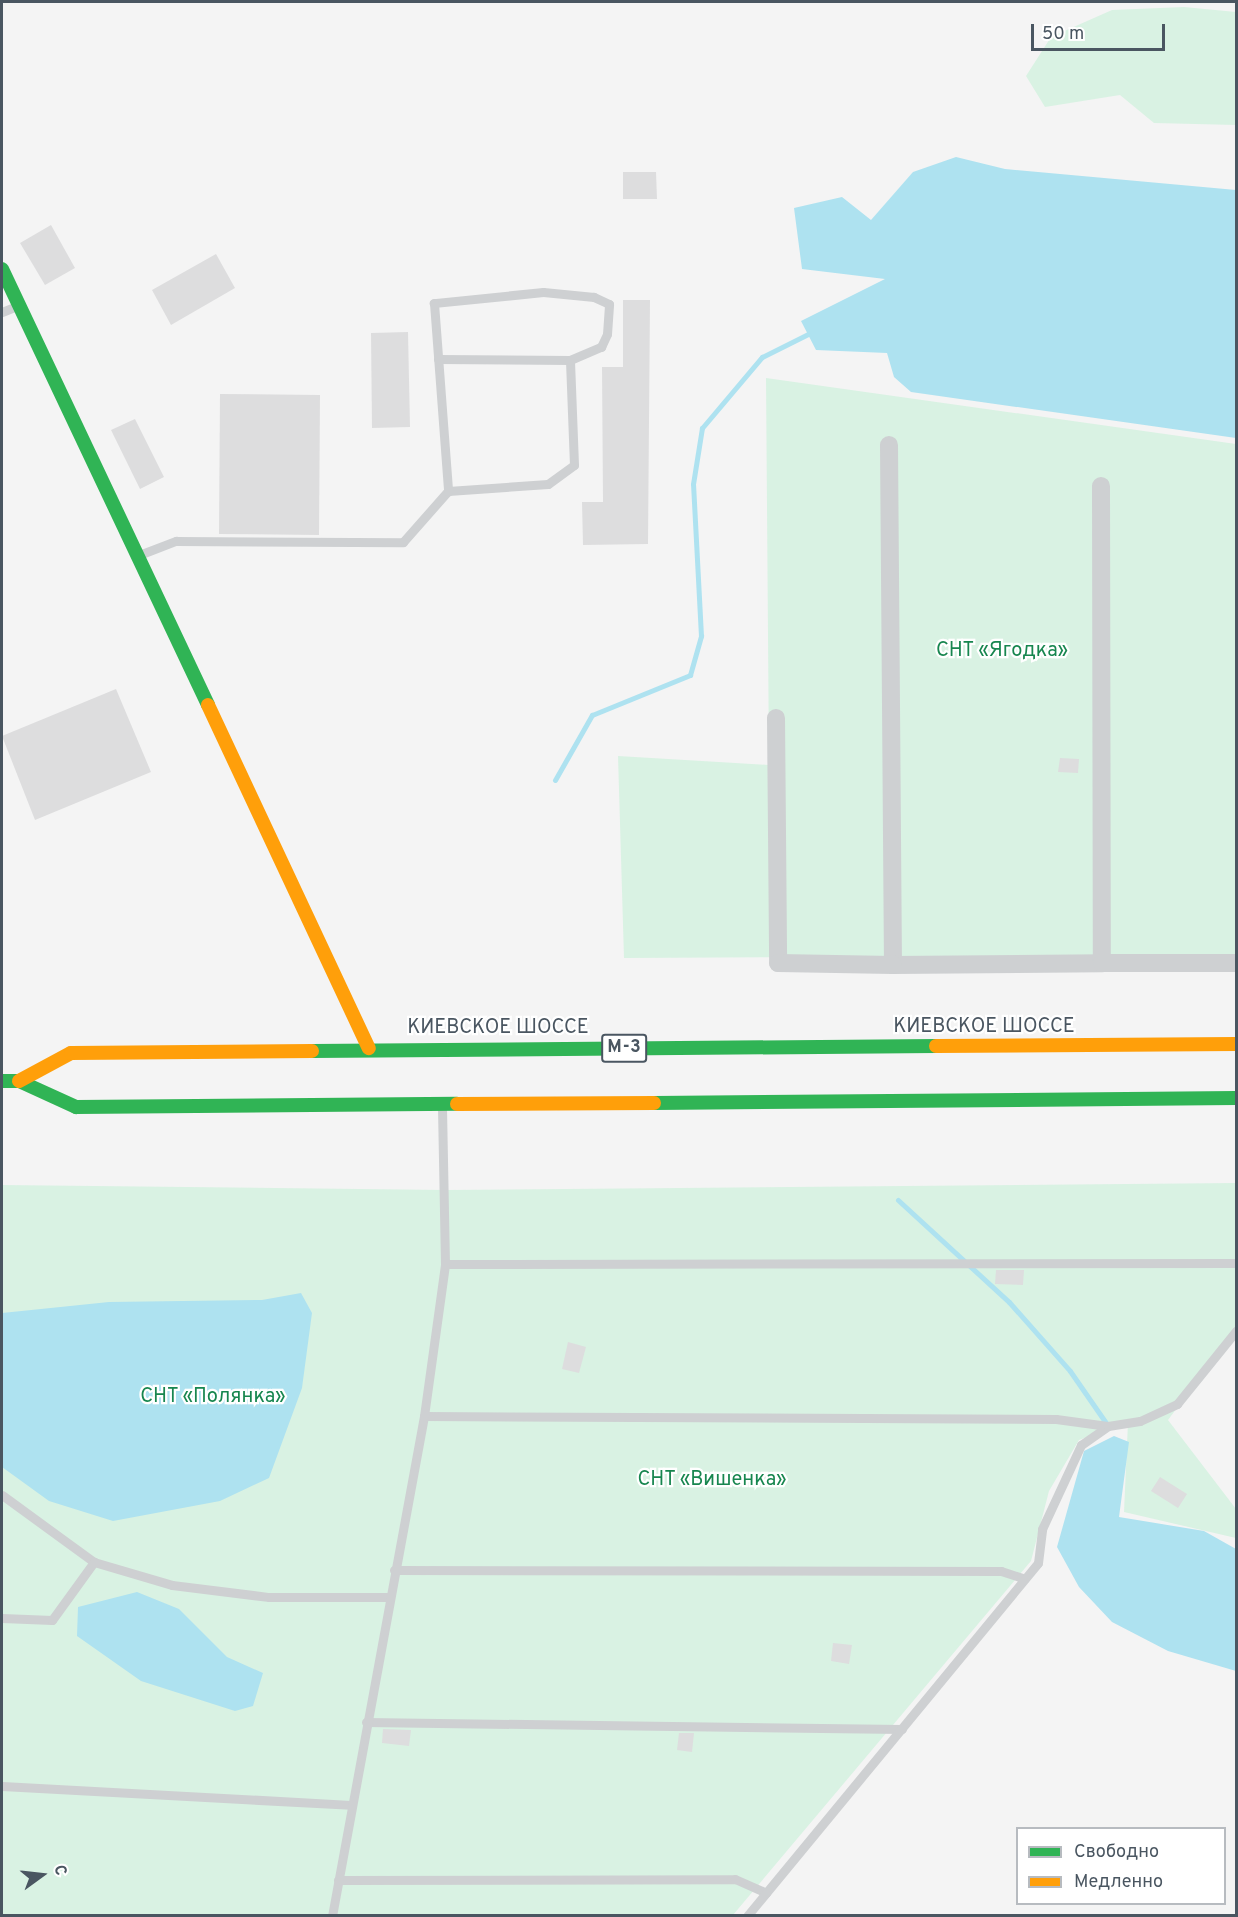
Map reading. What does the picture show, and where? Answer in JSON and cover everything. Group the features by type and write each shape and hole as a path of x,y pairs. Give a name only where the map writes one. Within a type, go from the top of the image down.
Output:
{"main road":[{"path":"2,269 369,1048"},
{"name":"КИЕВСКОЕ ШОССЕ","path":"19,1081 71,1053 369,1048 1236,1044"},
{"name":"КИЕВСКОЕ ШОССЕ","path":"2,1081 19,1081 76,1107 1236,1098"}],"street":[{"path":"889,445 893,965"},
{"path":"1101,486 1102,963"},
{"path":"776,718 778,963 893,965 1236,963"}],"lane":[{"path":"438,359 570,360 601,347 607,334 609,304 594,297 543,292 434,303 438,359 448,491"},
{"path":"2,312 19,305"},
{"path":"137,555 176,541 403,542 448,491 548,484 574,465 570,360"},
{"path":"332,1916 350,1805 424,1416 445,1264 442,1104"},
{"path":"445,1264 1236,1263"},
{"path":"424,1416 1056,1419 1108,1426 1140,1421 1177,1404 1236,1331"},
{"path":"747,1916 1038,1563 1042,1529 1081,1445 1108,1426"},
{"path":"2,1495 94,1562 172,1585 269,1598 389,1597"},
{"path":"2,1618 52,1620 94,1562"},
{"path":"394,1570 1001,1571 1025,1579"},
{"path":"366,1722 902,1729"},
{"path":"2,1786 350,1805"},
{"path":"338,1880 735,1879 766,1893"}],"green space":[{"path":"1184,7 1236,12 1236,125 1154,123 1120,95 1045,107 1026,76 1051,37 1112,10"},
{"name":"СНТ «Ягодка»","path":"766,378 1236,444 1236,955 624,958 618,756 769,765"},
{"name":"СНТ «Вишенка»","path":"1236,1183 1236,1329 1168,1420 1236,1509 1236,1538 1124,1512 1128,1422 1079,1440 1049,1491 1031,1561 733,1915 2,1916 2,1185 445,1190"}],"water":[{"path":"956,157 1005,169 1236,190 1236,438 911,392 894,377 887,353 816,350 801,321 885,279 802,269 794,208 842,197 871,220 913,172"},
{"path":"301,1293 312,1313 302,1388 269,1478 220,1501 113,1521 49,1501 2,1467 2,1313 109,1302 262,1300"},
{"path":"1114,1436 1129,1442 1119,1517 1204,1531 1236,1549 1236,1671 1168,1651 1112,1622 1079,1587 1057,1547 1084,1451"},
{"path":"137,1592 179,1609 227,1657 263,1673 253,1706 235,1711 141,1681 77,1636 78,1607"}],"building":[{"path":"623,172 656,172 657,199 623,199"},
{"path":"51,225 75,268 45,285 20,243"},
{"path":"216,254 235,288 171,325 152,290"},
{"path":"623,300 650,300 648,544 583,545 582,502 603,502 602,367 623,367"},
{"path":"408,332 410,427 372,428 371,333"},
{"path":"220,394 320,395 319,535 219,534"},
{"path":"135,419 164,477 140,489 111,430"},
{"path":"116,689 151,772 35,820 2,736"},
{"path":"1060,758 1079,759 1078,773 1058,772"},
{"path":"996,1270 1024,1270 1023,1285 995,1284"},
{"path":"568,1342 586,1347 579,1373 562,1369"},
{"path":"1160,1477 1187,1494 1178,1508 1151,1491"},
{"path":"833,1643 852,1645 849,1664 831,1661"},
{"path":"383,1729 411,1730 409,1746 382,1743"},
{"path":"679,1733 694,1733 692,1752 677,1750"}],"waterway":[{"path":"555,780 592,715 690,675 701,636 693,484 702,428 762,357 808,334"},
{"path":"898,1200 1009,1302 1070,1371 1106,1423"}],"traffic: fast":[{"path":"2,269 208,705"},
{"path":"312,1051 936,1046"},
{"path":"2,1081 19,1081 76,1107 457,1104"},
{"path":"654,1103 1236,1098"}],"traffic: slow":[{"path":"208,705 369,1048"},
{"path":"936,1046 1236,1044"},
{"path":"19,1081 71,1053 312,1051"},
{"path":"457,1104 654,1103"}],"park label":[{"name":"СНТ «Полянка»","path":"213,1397"}]}
